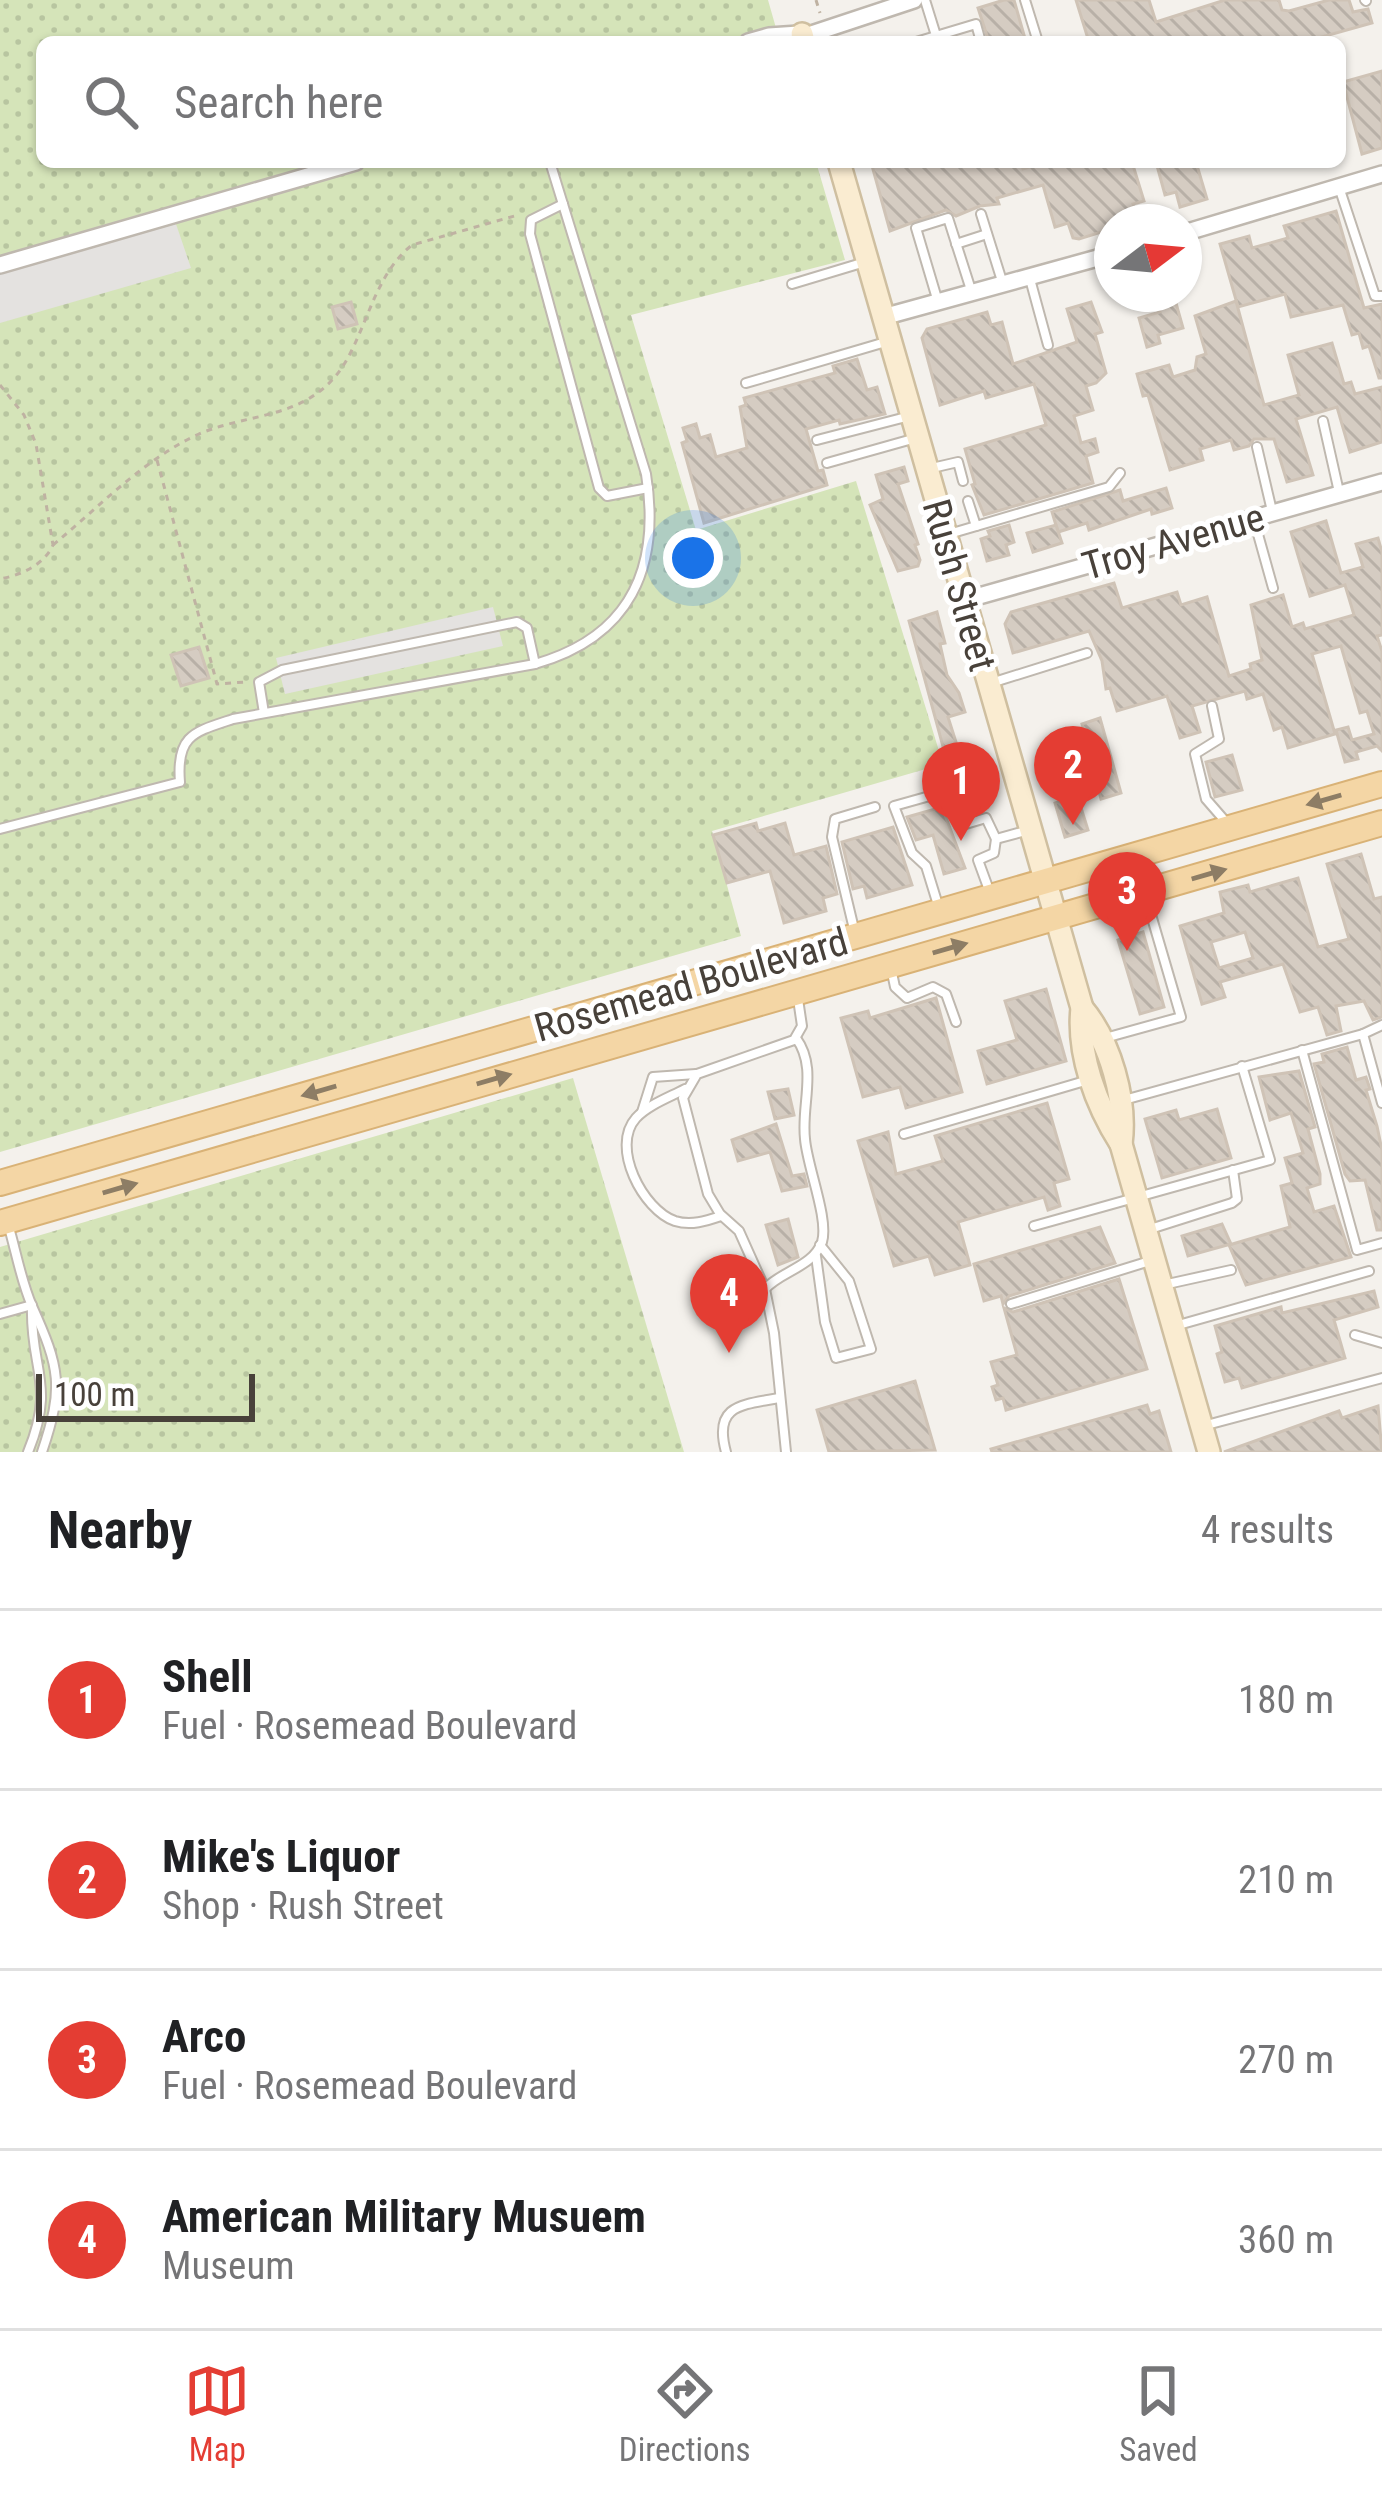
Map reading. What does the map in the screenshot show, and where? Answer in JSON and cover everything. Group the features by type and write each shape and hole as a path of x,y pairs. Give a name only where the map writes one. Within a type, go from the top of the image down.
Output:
{"main road":[{"name":"Rosemead Boulevard","path":"0,1184 1382,784"},
{"name":"Rosemead Boulevard","path":"2,1213 1382,824"}],"street":[{"path":"807,36 914,0"},
{"path":"0,266 335,168"},
{"name":"Rush Street","path":"841,168 1082,1008 1079,1034 1092,1041 1110,1104"},
{"path":"1202,227 1382,176"},
{"path":"884,317 1094,259"},
{"name":"Troy Avenue","path":"964,600 1382,482"},
{"name":"Rush Street","path":"1092,1041 1092,1078 1125,1118 1121,1144 1209,1452"}],"lane":[{"path":"925,0 936,36"},
{"path":"1025,0 1036,36"},
{"path":"945,36 976,24 979,36"},
{"path":"0,829 180,782 178,761 194,732 264,713 570,654 601,632 632,598 649,552 652,512 648,488 552,168"},
{"path":"1339,187 1375,296 1382,296"},
{"path":"563,204 531,220 530,234 599,488 607,496 648,488"},
{"path":"981,214 1003,286"},
{"path":"938,302 916,228 948,218 972,295"},
{"path":"956,244 987,234"},
{"path":"792,284 867,261"},
{"path":"1030,278 1048,345"},
{"path":"746,383 890,340"},
{"path":"1322,421 1340,494"},
{"path":"817,440 915,426"},
{"path":"827,463 915,426"},
{"path":"1257,447 1273,513"},
{"path":"927,469 958,462 963,481"},
{"path":"946,535 1109,487 1120,473"},
{"path":"968,501 976,526"},
{"path":"1254,518 1273,588"},
{"path":"264,713 259,682 282,670 517,622 527,628 535,664"},
{"path":"989,684 1087,653"},
{"path":"1212,706 1219,739 1195,754 1206,799 1230,828"},
{"path":"940,912 926,866 912,854 894,806 944,792 959,826 986,818 996,838 994,853 978,860 991,897"},
{"path":"855,936 832,837 835,820 875,807"},
{"path":"996,838 1031,829"},
{"path":"1092,1041 1181,1017 1144,892"},
{"path":"891,965 895,987 907,998 933,987 946,994 956,1022"},
{"path":"641,1114 652,1078 697,1074 796,1038 802,1017 796,992"},
{"path":"1110,1104 1382,1025"},
{"path":"1363,1034 1382,1103"},
{"path":"796,1038 808,1061 805,1138 824,1237 818,1250 825,1322 836,1358 871,1349 849,1281 818,1250"},
{"path":"1302,1050 1358,1250 1382,1244"},
{"path":"1034,1226 1270,1160 1242,1066"},
{"path":"697,1074 685,1089 641,1114 627,1141 634,1174 657,1212 673,1221 698,1223 723,1216"},
{"path":"904,1134 1092,1078"},
{"path":"685,1089 683,1107 708,1194 740,1232 765,1289 775,1334 787,1452"},
{"path":"1146,1231 1232,1203 1237,1199 1233,1170"},
{"path":"2,1213 32,1305 45,1328 56,1373 52,1419 42,1452"},
{"path":"765,1289 818,1250"},
{"path":"1011,1304 1154,1260"},
{"path":"1161,1285 1231,1270"},
{"path":"1173,1326 1369,1271"},
{"path":"0,1315 32,1305"},
{"path":"28,1452 40,1421 44,1378 31,1332 32,1305"},
{"path":"1355,1334 1382,1342"},
{"path":"1202,1426 1382,1378"},
{"path":"726,1452 723,1418 731,1410 779,1398"}],"path":[{"path":"816,0 820,13"},
{"path":"0,579 47,559 53,545 157,458 203,432 283,412 335,377 380,286 399,255 412,245 516,215 538,214"},
{"path":"0,386 24,415 35,444 53,545"},
{"path":"157,458 217,684 259,682"}],"green space":[{"path":"0,0 768,0 778,36 36,36 36,168 818,168 845,260 631,315 696,530 856,481 943,764 712,831 741,936 0,1152"},
{"path":"573,1078 684,1452 0,1452 0,1247"}],"shaded area":[{"path":"176,224 191,268 0,323 0,273"},
{"path":"493,607 503,646 285,694 276,658"}],"building":[{"path":"1014,0 1024,36 987,36 978,8"},
{"path":"1076,0 1149,0 1156,22 1225,0 1279,0 1282,10 1289,11 1329,0 1349,0 1353,12 1368,9 1372,23 1325,36 1087,36"},
{"path":"1382,71 1382,148 1362,154 1346,81"},
{"path":"873,168 1134,168 1144,201 1094,204 1094,234 1079,239 1073,238 1068,223 1055,227 1043,185 956,216 946,210 890,231"},
{"path":"1158,168 1198,168 1207,199 1179,204 1176,192 1165,195"},
{"path":"1336,211 1364,308 1382,304 1382,378 1369,346 1363,348 1359,333 1352,335 1343,305 1291,317 1285,294 1238,307 1220,244 1249,236 1252,248 1288,238 1284,226"},
{"path":"1236,301 1264,405 1299,395 1288,355 1332,343 1344,384 1351,382 1355,394 1382,387 1382,442 1350,452 1337,407 1296,419 1313,475 1287,482 1274,439 1254,439 1249,446 1234,450 1231,440 1200,449 1203,460 1170,470 1137,374 1169,365 1173,377 1195,370 1197,357 1206,354 1195,316"},
{"path":"351,302 357,324 338,329 332,307"},
{"path":"1091,302 1102,332 1095,334 1106,373 1086,386 1093,410 1074,416 1081,443 1095,439 1098,452 1086,456 1093,483 984,515 965,449 1046,425 1034,384 986,398 984,391 940,405 922,338 927,329 987,312 991,325 1002,322 1013,364 1077,342 1067,309"},
{"path":"1178,312 1183,328 1158,335 1160,343 1147,347 1139,318"},
{"path":"857,359 867,390 877,387 885,414 806,429 827,485 704,523 682,443 687,441 683,428 696,424 700,438 710,435 716,457 747,448 740,407 746,405 744,398 835,373 833,366"},
{"path":"904,467 908,481 898,484 920,560 918,566 898,571 870,505 883,499 876,475"},
{"path":"1166,488 1172,508 1152,514 1151,509 1089,530 1087,523 1058,532 1052,512 1120,490 1123,501"},
{"path":"1326,521 1341,573 1363,567 1356,544 1378,538 1382,552 1382,635 1377,636 1382,651 1382,751 1377,746 1356,752 1358,759 1345,762 1336,730 1348,727 1352,740 1374,734 1367,711 1360,713 1341,646 1312,654 1335,734 1288,748 1282,727 1274,730 1263,694 1247,699 1245,691 1192,706 1200,732 1180,738 1167,696 1117,711 1089,631 1013,653 1005,624 1011,612 1114,583 1122,608 1177,592 1181,605 1207,597 1229,676 1251,669 1250,664 1262,660 1251,605 1283,595 1292,627 1303,623 1305,629 1354,615 1345,585 1310,596 1291,532"},
{"path":"1009,525 1014,542 1006,545 1009,555 987,561 981,539 990,536 988,531"},
{"path":"1056,525 1062,543 1033,552 1027,533"},
{"path":"937,612 947,675 965,712 948,717 962,761 948,765 909,621"},
{"path":"199,647 209,678 181,686 171,655"},
{"path":"1100,718 1121,793 1101,799 1082,724"},
{"path":"1062,747 1088,830 1065,837 1055,803 1062,801 1045,752"},
{"path":"1232,755 1242,790 1215,797 1206,762"},
{"path":"976,766 981,782 989,779 992,790 969,798 961,770"},
{"path":"942,807 965,868 944,874 933,835 916,840 907,817"},
{"path":"756,823 758,831 785,823 794,855 826,846 837,894 823,898 826,911 784,923 770,871 727,883 713,835"},
{"path":"893,827 912,885 867,898 864,886 853,889 842,842"},
{"path":"1361,854 1374,899 1382,897 1382,1017 1373,1020 1364,1001 1336,1006 1341,1031 1327,1035 1318,1007 1300,1012 1283,964 1220,982 1225,997 1202,1004 1180,926 1224,913 1220,892 1248,885 1250,892 1298,878 1318,947 1349,939 1327,864","holes":["1245,932 1253,958 1219,968 1211,942"]},
{"path":"1143,932 1164,1007 1140,1014 1118,940"},
{"path":"1046,989 1066,1061 987,1084 978,1051 1017,1040 1005,1001"},
{"path":"936,998 962,1092 906,1108 900,1087 863,1097 841,1018 868,1011 870,1018"},
{"path":"1347,1047 1356,1080 1366,1077 1382,1150 1382,1230 1377,1230 1365,1180 1350,1181 1345,1174 1314,1064 1324,1062 1322,1054"},
{"path":"1299,1071 1315,1127 1308,1129 1320,1174 1320,1184 1307,1188 1314,1212 1334,1206 1351,1257 1246,1285 1229,1245 1290,1227 1281,1186 1292,1183 1285,1158 1303,1153 1291,1113 1270,1120 1259,1077"},
{"path":"788,1089 794,1115 775,1119 768,1092"},
{"path":"1047,1103 1069,1179 1054,1183 1060,1206 1048,1210 1044,1197 958,1222 970,1265 935,1275 929,1256 894,1266 858,1141 888,1132 896,1174 943,1161 935,1136"},
{"path":"1217,1109 1231,1158 1162,1178 1145,1119 1176,1110 1179,1120"},
{"path":"776,1124 792,1176 804,1174 807,1186 782,1191 770,1152 738,1161 732,1140"},
{"path":"788,1219 798,1257 778,1265 766,1225"},
{"path":"1222,1224 1231,1244 1188,1256 1182,1236"},
{"path":"1100,1227 1115,1263 1009,1296 1003,1304 1001,1296 984,1301 974,1264"},
{"path":"1119,1279 1147,1369 1006,1410 1003,1398 996,1400 992,1387 998,1385 991,1362 1017,1355 1004,1308 1013,1312"},
{"path":"1374,1291 1378,1307 1334,1320 1345,1358 1242,1388 1239,1378 1225,1382 1215,1326 1281,1307 1282,1313"},
{"path":"915,1381 935,1450 829,1452 817,1410"},
{"path":"1147,1405 1150,1414 1159,1411 1171,1452 991,1449"},
{"path":"1378,1406 1382,1452 1224,1452 1339,1411 1342,1418"}],"place":[{"name":"Mike's Liquor","path":"1073,825"},
{"name":"Shell","path":"961,841"},
{"name":"Arco","path":"1127,951"},
{"name":"American Military Musuem","path":"729,1353"}]}
